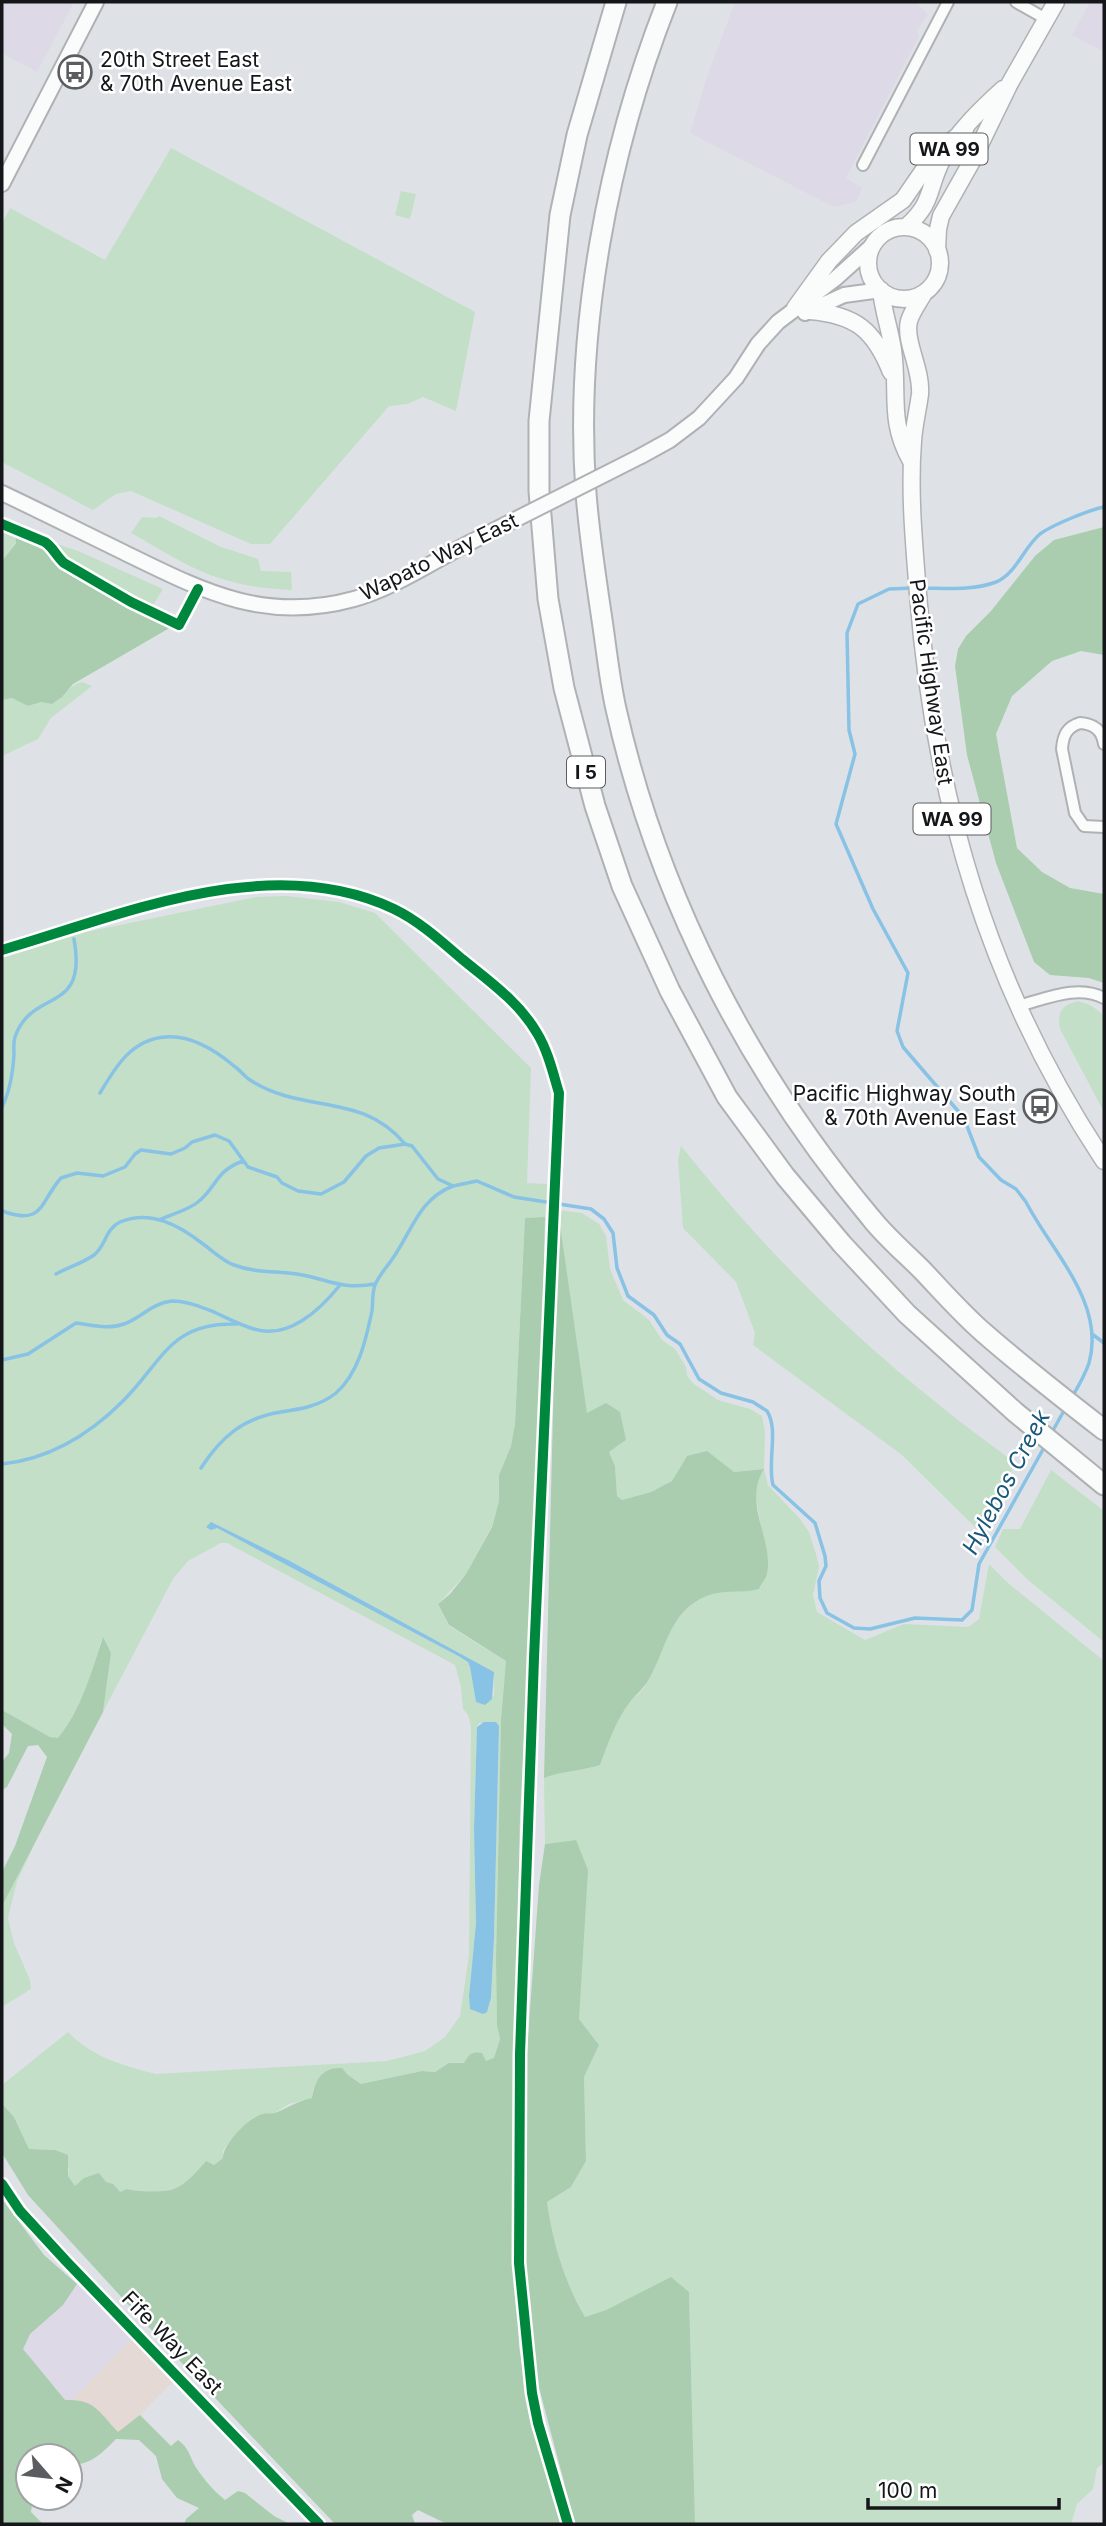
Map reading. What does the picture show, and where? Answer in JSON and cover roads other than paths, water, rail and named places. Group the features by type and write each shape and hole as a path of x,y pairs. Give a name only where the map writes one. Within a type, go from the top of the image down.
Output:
{"highway":[{"name":"I 5","path":"616,2 577,135 560,215 539,421 539,491 548,600 564,688 594,806 622,886 670,991 727,1097 785,1176 851,1254 907,1314 1015,1412 1104,1485"},
{"name":"I 5","path":"667,2 630,107 613,174 601,236 587,365 584,433 586,493 615,705 629,763 678,903 715,985 752,1051 806,1133 872,1220 982,1331 1102,1428"}],"main road":[{"path":"2,184 96,2"},
{"name":"WA 99","path":"923,293 930,288 940,266 937,229 941,216 972,161 1010,83 1056,2"},
{"name":"WA 99","path":"881,290 872,279 869,265 874,244 890,230 906,227 926,205 942,161 988,103 1010,83"},
{"path":"894,390 884,358 876,342 863,327 842,317 797,311 829,261 856,233 897,206 910,192 934,155 965,130"},
{"path":"906,227 928,236 937,250"},
{"name":"Wapato Way East","path":"2,493 210,594 250,604 290,608 314,607 354,599 385,587 670,440 710,408 736,379 758,344 874,244"},
{"path":"881,290 901,299 923,293"},
{"name":"Wapato Way East","path":"797,311 844,295 881,290"},
{"name":"Pacific Highway East","path":"881,290 893,351 897,430 912,464"},
{"name":"Pacific Highway East","path":"923,293 908,326 920,384 913,440 911,526 933,724 951,816 984,925 1018,1006 1047,1066 1104,1161"}],"street":[{"path":"863,165 948,2"},
{"path":"1016,2 1046,19"},
{"path":"1104,744 1103,735 1098,728 1089,723 1080,723 1068,730 1062,749 1075,813 1084,826 1104,828"},
{"path":"1018,1006 1075,991 1086,991 1104,998"},
{"name":"Fife Way East","path":"2,2184 20,2211 66,2261 318,2524"}],"water":[{"path":"211,1522 290,1561 494,1672 492,1699 485,1705 476,1702 468,1662 217,1528 211,1530 206,1527"},
{"path":"484,1722 496,1722 499,1726 491,1998 487,2012 483,2014 470,2009 469,1996 476,1923 474,1829 477,1727"}],"waterway":[{"name":"Hylebos Creek","path":"921,588 968,588 996,582 1009,573 1040,534 1071,518 1104,507"},
{"name":"Hylebos Creek","path":"913,588 889,589 858,604 847,633 849,730 855,754 836,824 873,909 908,973 897,1031 903,1047 958,1111 979,1157 1001,1180 1016,1189 1026,1202 1083,1299 1090,1319 1092,1341 1089,1363 1072,1397"},
{"path":"2,1107 11,1081 15,1037 33,1011 66,991 73,980 76,963 74,939"},
{"path":"100,1093 112,1073 134,1048 154,1039 175,1037 194,1041 211,1050 250,1080 271,1091 370,1117 388,1127 405,1144"},
{"name":"Hylebos Creek","path":"2,1211 26,1216 33,1214 39,1210 61,1178 77,1173 103,1176 125,1167 141,1150 171,1154 192,1142 215,1135 229,1141 248,1167 277,1177 282,1183 298,1191 321,1194 344,1182 366,1156 379,1148 405,1144 412,1146 438,1179 453,1186 477,1181 514,1197 591,1209 604,1219 613,1233 617,1268 628,1296 654,1315 667,1335 680,1344 699,1379 721,1393 753,1402 767,1411 773,1437 773,1485 815,1523 826,1566 819,1581 820,1598 827,1613 854,1628 870,1629 915,1618 962,1620 972,1610 979,1564 1046,1444"},
{"path":"161,1219 194,1205 221,1174 243,1161"},
{"path":"201,1468 225,1438 244,1424 267,1415 317,1404 344,1385 356,1366 364,1344 377,1281 424,1207 441,1192 453,1186"},
{"path":"56,1274 94,1255 115,1225 143,1217 175,1226 226,1261 242,1268 297,1274 344,1285 375,1284"},
{"path":"2,1360 28,1354 76,1323 118,1326 158,1305 172,1301 199,1306 254,1329 279,1330 291,1327 313,1313 340,1285"},
{"path":"2,1464 36,1457 82,1435 123,1401 182,1337 215,1325 237,1324"},
{"path":"1092,1334 1104,1343"},
{"name":"Hylebos Creek","path":"1051,1434 1066,1407"}],"place":[{"name":"20th Street East & 70th Avenue East","path":"75,72"},
{"name":"Pacific Highway South & 70th Avenue East","path":"1040,1106"}]}
